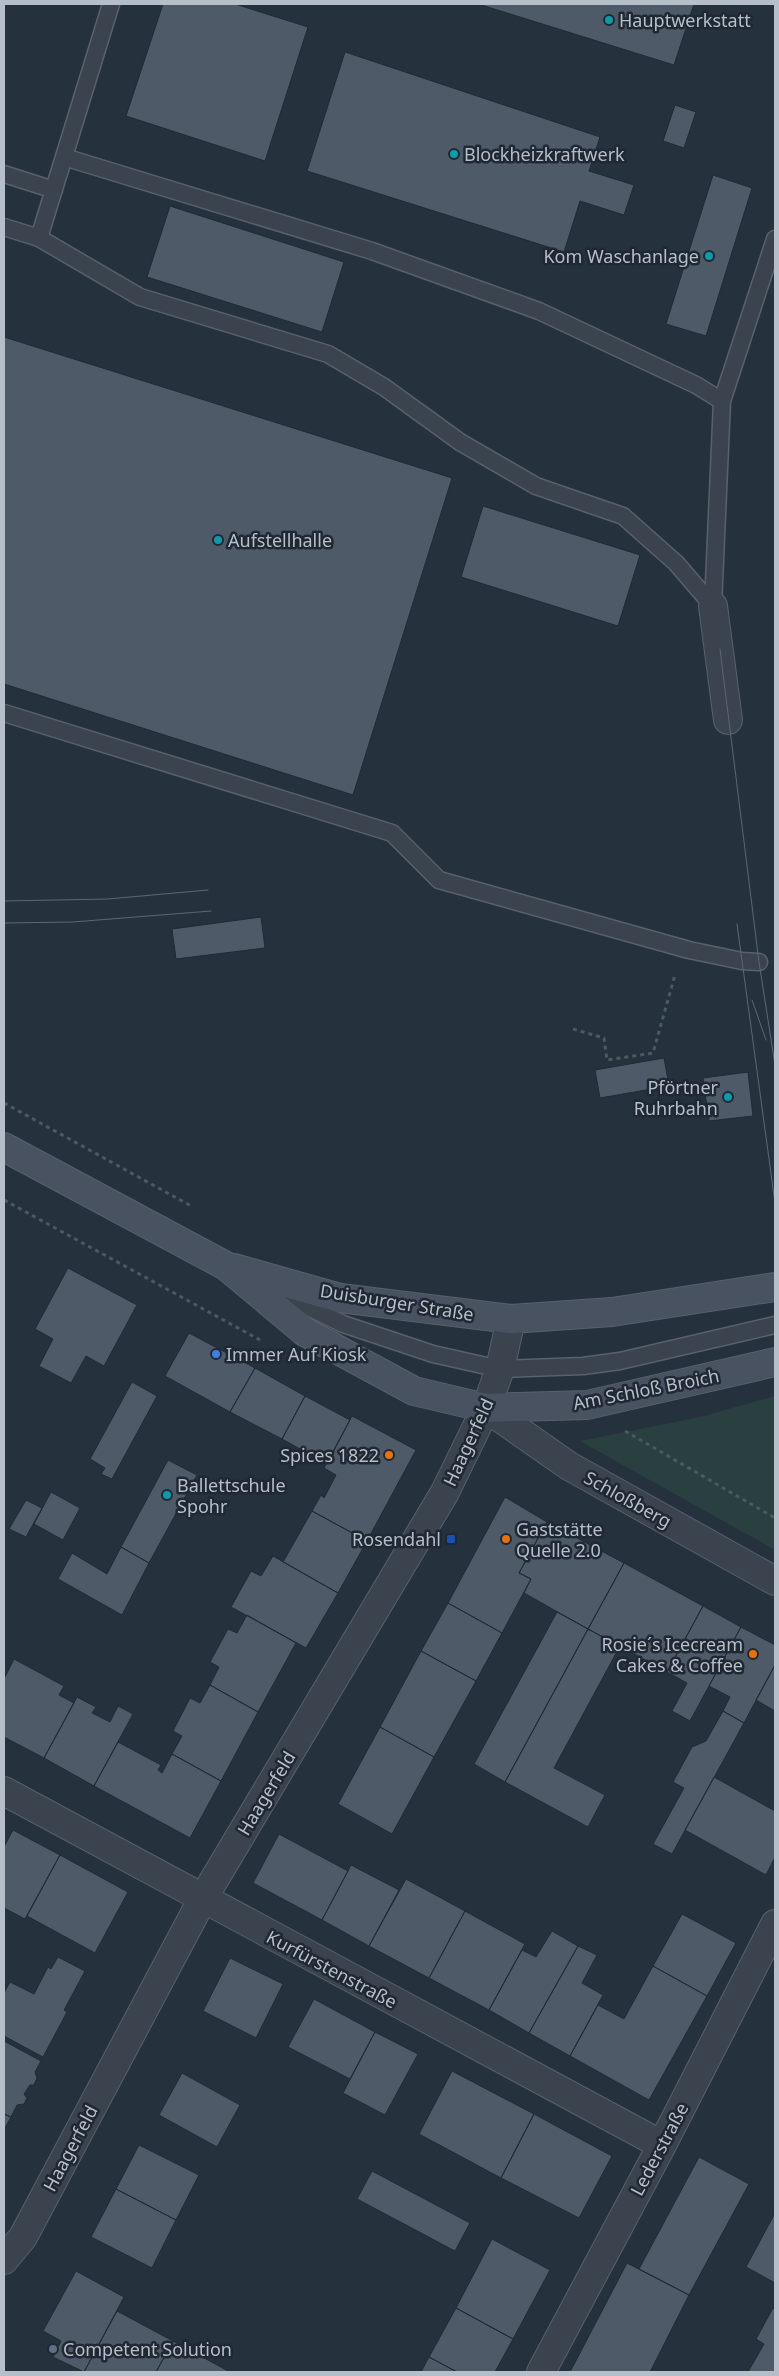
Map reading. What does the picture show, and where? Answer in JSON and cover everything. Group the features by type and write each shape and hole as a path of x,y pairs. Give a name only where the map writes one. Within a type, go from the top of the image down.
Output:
{"main road":[{"name":"Duisburger Straße","path":"4,1147 226,1266 305,1332 414,1391 486,1408"},
{"name":"Duisburger Straße","path":"226,1266 340,1298 510,1319"},
{"path":"510,1319 612,1312 775,1287"},
{"name":"Am Schloß Broich","path":"486,1408 587,1405 775,1362"}],"street":[{"path":"713,606 728,720"},
{"name":"Haagerfeld","path":"4,2260 23,2238 202,1900 445,1492 486,1408 500,1369 510,1319"},
{"name":"Schloßberg","path":"486,1408 569,1466 775,1581"},
{"name":"Kurfürstenstraße","path":"4,1792 202,1900 662,2145"},
{"name":"Lederstraße","path":"541,2372 662,2145 775,1924"}],"lane":[{"path":"38,238 111,4"},
{"path":"64,157 372,251 539,311 696,385 722,401"},
{"path":"4,174 54,190"},
{"path":"4,227 38,238 140,297 328,354 384,387 460,442 536,486 623,516 676,562 713,606"},
{"path":"713,606 722,401 775,239"},
{"path":"4,712 392,833 439,880 682,948 742,961 759,962"},
{"path":"226,1266 343,1324 433,1354 500,1369 583,1366 620,1361 775,1325"}],"path":[{"path":"573,1029 604,1038 607,1060 653,1053 682,948"},
{"path":"4,1103 199,1211"},
{"path":"4,1200 262,1342"},
{"path":"587,1405 619,1428 775,1518"}],"green space":[{"path":"775,1396 775,1550 580,1441 700,1417"}],"building":[{"path":"163,4 235,4 308,27 265,161 126,116"},
{"name":"Hauptwerkstatt","path":"478,4 694,4 674,65"},
{"name":"Blockheizkraftwerk","path":"345,52 600,137 589,171 634,185 624,215 580,201 564,252 307,171"},
{"path":"675,105 696,112 684,148 663,141"},
{"name":"Kom Waschanlage","path":"713,175 752,188 706,336 666,324"},
{"path":"170,206 344,262 322,332 147,277"},
{"name":"Aufstellhalle","path":"4,337 452,478 353,795 4,684"},
{"path":"483,506 640,555 618,626 461,577"},
{"path":"261,917 265,948 176,959 172,929"},
{"path":"664,1058 669,1086 600,1098 595,1070"},
{"name":"Pförtner Ruhrbahn","path":"748,1072 753,1116 709,1121 703,1078"},
{"path":"68,1268 137,1305 104,1366 86,1356 71,1383 39,1366 53,1339 35,1329"},
{"path":"189,1333 255,1368 230,1412 165,1376"},
{"path":"255,1368 305,1396 282,1439 230,1412"},
{"path":"132,1382 157,1396 112,1479 101,1474 105,1468 90,1459"},
{"path":"305,1396 350,1420 327,1464 282,1439"},
{"path":"352,1416 416,1450 367,1541 312,1511 321,1495 324,1498 336,1475 324,1468"},
{"name":"Ballettschule Spohr","path":"168,1460 197,1475 149,1563 121,1547"},
{"path":"51,1492 80,1508 63,1540 34,1524"},
{"path":"505,1497 547,1522 519,1573 531,1579 502,1633 448,1603"},
{"path":"26,1500 42,1508 26,1537 9,1529"},
{"path":"312,1511 367,1541 338,1593 283,1562"},
{"path":"547,1522 624,1563 588,1629 524,1593 531,1579 519,1573"},
{"path":"121,1547 149,1563 122,1615 58,1579 72,1553 107,1574"},
{"path":"273,1556 338,1593 306,1648 231,1607 251,1571 261,1576"},
{"path":"624,1563 703,1606 667,1672 588,1629"},
{"path":"448,1603 502,1633 476,1681 421,1651"},
{"path":"703,1606 741,1627 690,1721 672,1711 687,1683 667,1672"},
{"path":"557,1612 588,1629 505,1782 474,1764"},
{"path":"247,1615 296,1643 258,1712 210,1685 219,1667 210,1662 228,1629 237,1633"},
{"path":"741,1627 775,1645 775,1665 744,1723 723,1711 730,1697 709,1686"},
{"path":"588,1629 620,1646 554,1768 605,1795 588,1827 505,1782"},
{"path":"421,1651 476,1681 434,1757 380,1727"},
{"path":"14,1659 64,1686 59,1695 74,1703 44,1758 4,1737 4,1679"},
{"path":"775,1665 775,1711 756,1700"},
{"path":"210,1685 258,1712 221,1781 172,1754 182,1736 173,1731 190,1698 200,1703"},
{"path":"77,1697 96,1707 92,1713 110,1722 118,1706 133,1714 94,1786 44,1758"},
{"path":"723,1711 744,1723 672,1854 653,1844 684,1788 673,1782 692,1747 706,1741"},
{"path":"380,1727 434,1757 392,1834 338,1804"},
{"path":"118,1742 161,1765 158,1770 162,1773 172,1754 221,1781 190,1838 94,1786"},
{"path":"714,1777 775,1811 775,1857 766,1875 685,1830"},
{"path":"13,1830 60,1855 25,1919 4,1908 4,1847"},
{"path":"279,1834 348,1871 322,1920 253,1883"},
{"path":"60,1855 128,1892 95,1953 27,1916"},
{"path":"351,1865 399,1890 369,1946 322,1920"},
{"path":"406,1879 465,1911 429,1978 369,1946"},
{"path":"465,1911 525,1944 489,2010 429,1978"},
{"path":"682,1914 736,1943 707,1996 653,1966"},
{"path":"552,1931 578,1946 529,2033 489,2010 522,1950 536,1957"},
{"path":"578,1946 597,1955 582,1983 603,1995 570,2056 529,2033"},
{"path":"58,1957 85,1971 64,2010 67,2012 43,2057 4,2036 4,1993 10,1982 34,1994 48,1967 51,1969"},
{"path":"230,1958 283,1984 256,2038 203,2011"},
{"path":"653,1966 707,1996 649,2100 570,2056 598,2005 624,2019"},
{"path":"314,1999 375,2032 350,2079 288,2047"},
{"path":"375,2032 418,2054 385,2115 343,2093"},
{"path":"4,2041 41,2061 35,2072 37,2078 34,2085 30,2085 24,2094 27,2098 24,2104 17,2105 11,2117 4,2114"},
{"path":"452,2071 534,2114 501,2178 419,2134"},
{"path":"182,2073 240,2105 217,2147 159,2115"},
{"path":"4,2114 11,2117 4,2130"},
{"path":"534,2114 612,2156 579,2218 501,2178"},
{"path":"139,2145 199,2175 176,2220 116,2189"},
{"path":"699,2157 749,2184 689,2295 639,2269"},
{"path":"372,2171 470,2223 455,2251 357,2199"},
{"path":"116,2189 176,2220 152,2268 91,2237"},
{"path":"775,2213 775,2283 746,2267"},
{"path":"492,2239 550,2270 513,2339 456,2308"},
{"path":"627,2263 689,2295 650,2372 570,2372"},
{"path":"76,2271 124,2297 84,2372 53,2357 61,2341 43,2331"},
{"path":"456,2308 513,2339 495,2372 457,2372 429,2357"},
{"path":"773,2308 775,2310 775,2372 748,2372 764,2344 756,2339"},
{"path":"117,2311 173,2341 156,2372 84,2372"},
{"path":"173,2341 230,2372 156,2372"},
{"path":"429,2357 457,2372 421,2372"}],"tram line":[{"path":"720,649 759,962 775,1065"},
{"path":"4,901 108,899 208,890"},
{"path":"4,923 73,922 211,911"},
{"path":"737,924 775,1203"},
{"path":"752,1000 766,1040"}],"place":[{"name":"Hauptwerkstatt","path":"609,20"},
{"name":"Blockheizkraftwerk","path":"454,154"},
{"name":"Kom Waschanlage","path":"709,256"},
{"name":"Aufstellhalle","path":"218,540"},
{"name":"Pförtner Ruhrbahn","path":"728,1097"},
{"name":"Immer Auf Kiosk","path":"216,1354"},
{"name":"Spices 1822","path":"389,1455"},
{"name":"Ballettschule Spohr","path":"167,1495"},
{"name":"Rosendahl","path":"451,1539"},
{"name":"Gaststätte Quelle 2.0","path":"506,1539"},
{"name":"Rosie´s Icecream Cakes & Coffee","path":"753,1654"},
{"name":"Competent Solution","path":"53,2349"}]}
